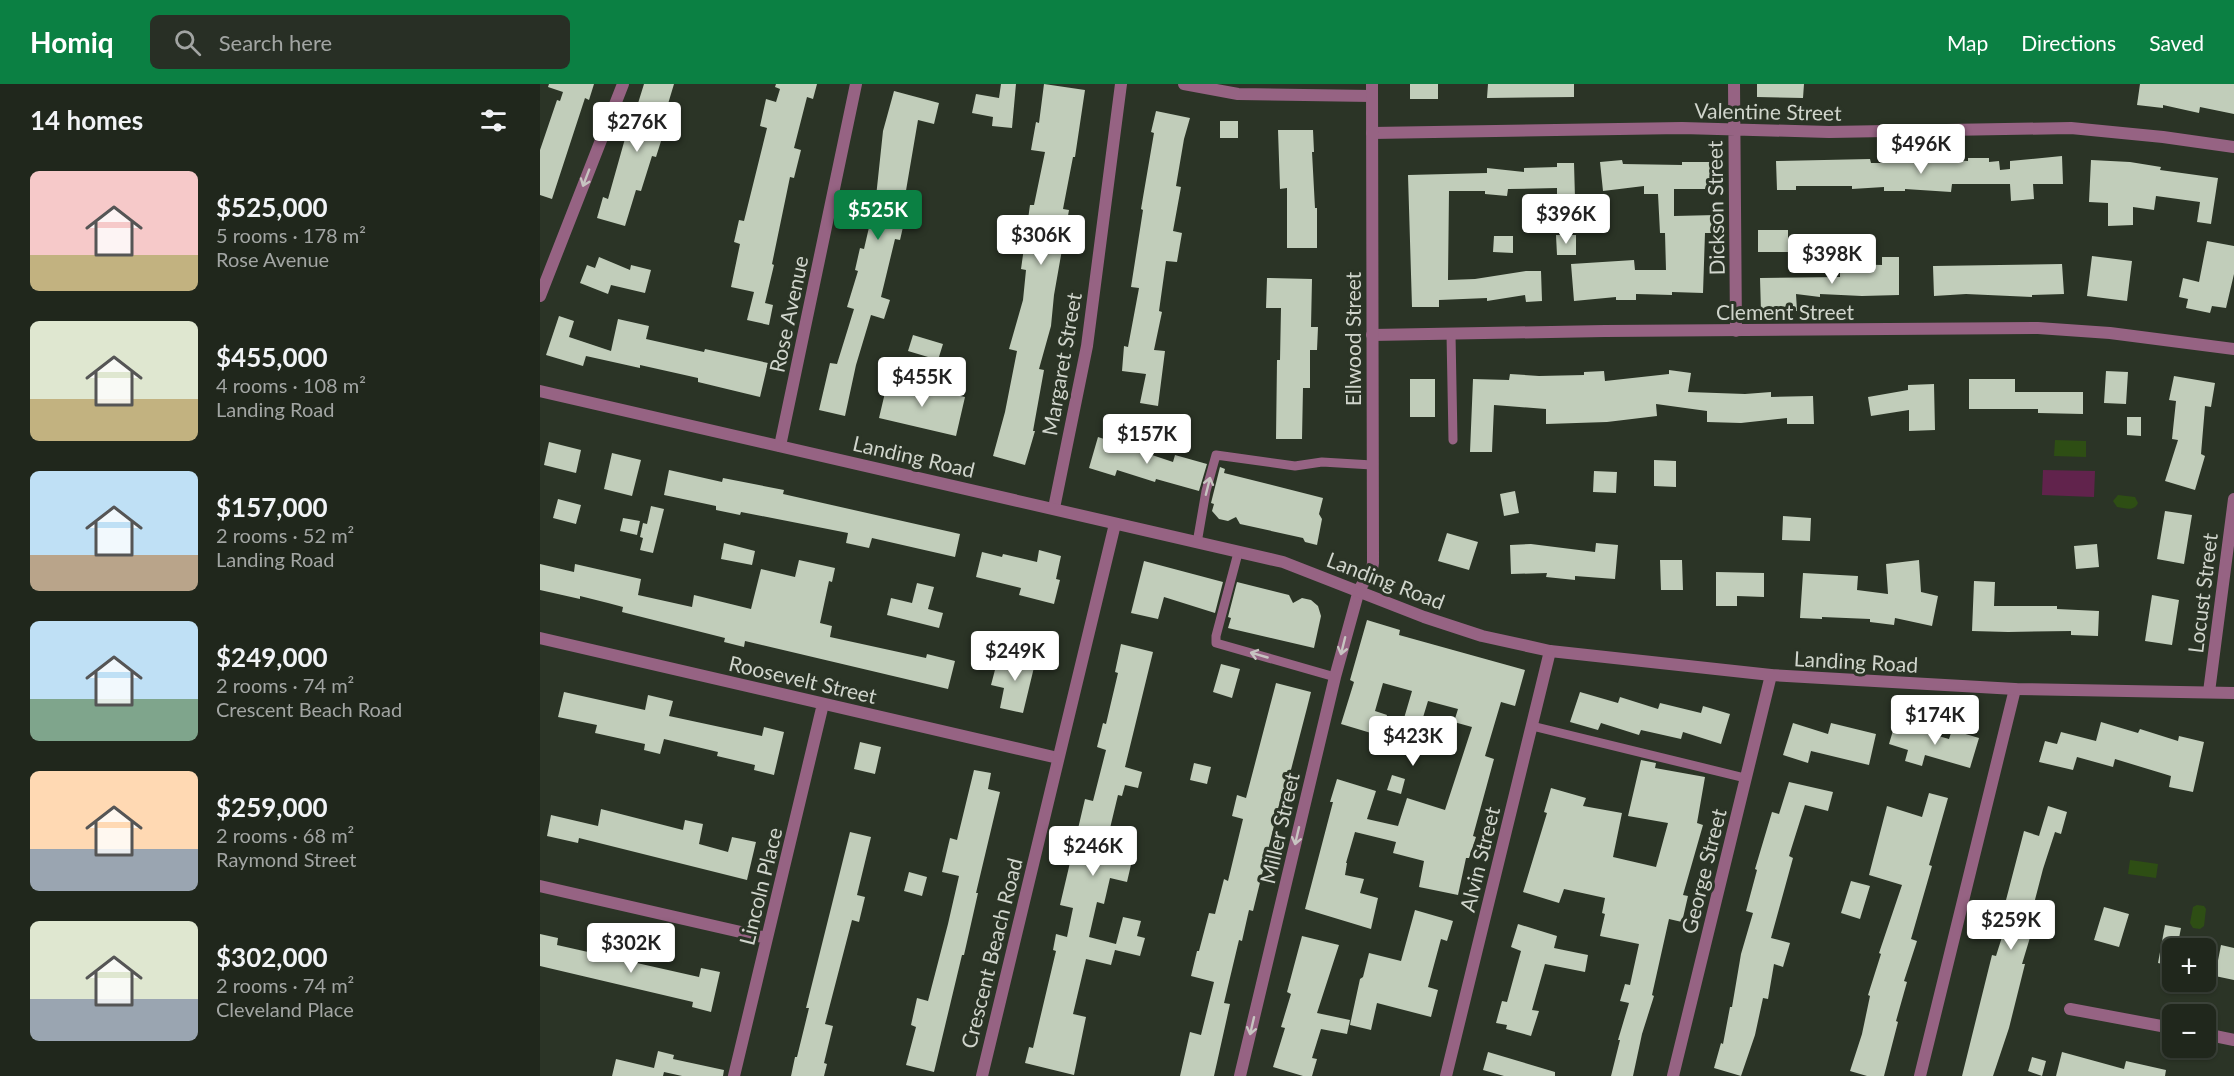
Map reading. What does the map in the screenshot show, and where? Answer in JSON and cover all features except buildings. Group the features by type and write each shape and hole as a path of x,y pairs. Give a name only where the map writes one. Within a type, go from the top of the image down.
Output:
{"street":[{"path":"540,296 623,84"},
{"name":"Rose Avenue","path":"780,446 856,84"},
{"name":"Margaret Street","path":"1054,508 1087,346 1121,84"},
{"path":"1184,84 1238,94 1372,90"},
{"name":"Dickson Street","path":"1734,84 1736,331"},
{"name":"Ellwood Street","path":"1359,590 1372,569 1373,563 1372,90"},
{"name":"Valentine Street","path":"1372,133 1682,128 1829,132 2072,128 2163,136 2234,147"},
{"name":"Clement Street","path":"1372,336 2038,328 2110,333 2234,349"},
{"name":"Landing Road","path":"540,391 1283,562 1424,617 1482,636 1550,651 1770,675 2015,689 2234,693"},
{"name":"Locust Street","path":"2209,692 2234,499"},
{"name":"Crescent Beach Road","path":"982,1076 1115,524"},
{"name":"Miller Street","path":"1240,1076 1335,676 1359,590"},
{"name":"Roosevelt Street","path":"540,638 1058,758"},
{"name":"Alvin Street","path":"1446,1076 1550,651"},
{"name":"George Street","path":"1673,1076 1770,675"},
{"path":"1920,1076 2015,689"},
{"name":"Lincoln Place","path":"734,1076 823,704"},
{"path":"540,886 767,938"},
{"path":"2070,1009 2162,1026"},
{"path":"2216,1036 2234,1040"}],"lane":[{"path":"1451,334 1453,440"},
{"path":"1197,543 1216,455 1295,466 1322,462 1372,465"},
{"path":"1238,553 1216,643 1335,676"},
{"path":"1532,726 1745,778"}],"shaded area":[{"path":"2055,440 2086,441 2086,457 2054,456"},
{"path":"2043,470 2095,471 2094,497 2042,495"},
{"path":"2118,495 2135,497 2138,503 2132,508 2117,507 2113,501"},
{"path":"2130,860 2158,864 2156,878 2128,874"},
{"path":"2204,906 2206,909 2204,926 2200,929 2193,928 2190,923 2193,907"}]}
